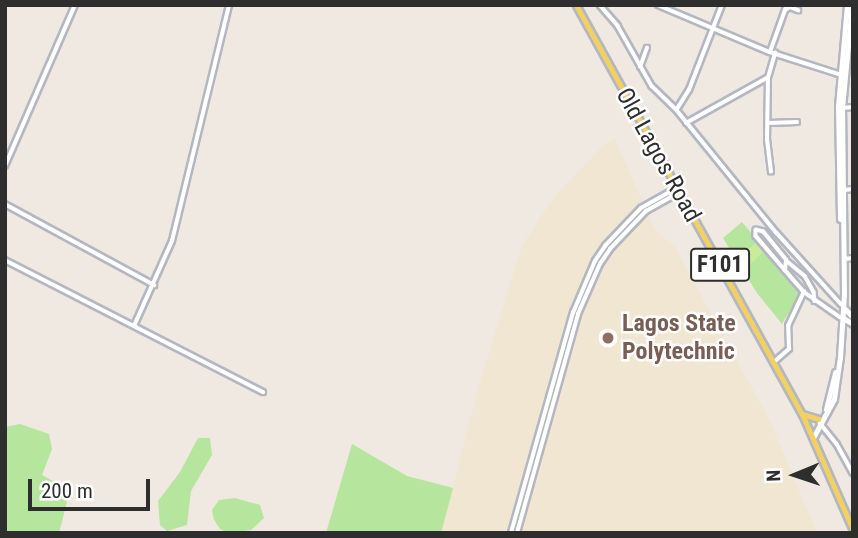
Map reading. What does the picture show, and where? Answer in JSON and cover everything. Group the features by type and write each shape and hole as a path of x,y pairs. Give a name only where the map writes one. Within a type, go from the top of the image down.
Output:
{"main road":[{"name":"Old Lagos Road","path":"576,5 814,436 853,530"},
{"path":"848,5 850,45 841,136 842,306 853,317"},
{"path":"814,436 832,389 842,306 844,190 839,74 848,5"},
{"path":"841,318 853,324"},
{"path":"802,414 819,421"},
{"path":"809,427 819,421"}],"street":[{"path":"5,166 75,5"},
{"path":"134,326 172,241 229,5"},
{"path":"600,5 618,26 652,86 676,109 785,242 842,306"},
{"path":"658,5 769,51 839,74"},
{"path":"676,109 689,90 722,5"},
{"path":"769,51 785,10 790,7 798,10"},
{"path":"640,67 647,47"},
{"path":"771,172 768,78 775,53"},
{"path":"686,123 768,78"},
{"path":"842,108 853,107"},
{"path":"768,123 797,122"},
{"path":"844,190 853,189"},
{"path":"511,533 560,357 590,271 605,246 640,208 678,190"},
{"path":"517,533 578,314 600,264 610,249 646,211 678,190"},
{"path":"5,204 154,285"},
{"path":"815,301 814,292 805,276 786,260 763,232 756,230 756,236 804,292 815,301 841,318"},
{"path":"844,259 853,258"},
{"path":"5,260 263,393"},
{"path":"785,270 786,260"},
{"path":"774,362 789,349 788,326 804,292"},
{"path":"819,421 837,444 853,473"}],"shaded area":[{"name":"Lagos State Polytechnic","path":"615,139 655,230 674,246 769,419 817,533 441,533 479,386 522,246 554,197 601,148"}],"green space":[{"path":"742,222 801,292 782,324 757,293 723,238"},
{"path":"757,242 765,251 747,267 739,257"},
{"path":"20,424 49,434 52,449 42,475 64,487 67,502 59,533 5,533 5,427"},
{"path":"198,438 210,438 212,455 191,491 187,525 167,531 160,525 158,501 180,472"},
{"path":"352,444 407,476 453,488 441,533 326,533"},
{"path":"235,498 260,505 264,518 251,530 230,533 220,529 214,520 212,510 219,500"}],"place":[{"name":"Lagos State Polytechnic","path":"608,338"}]}
